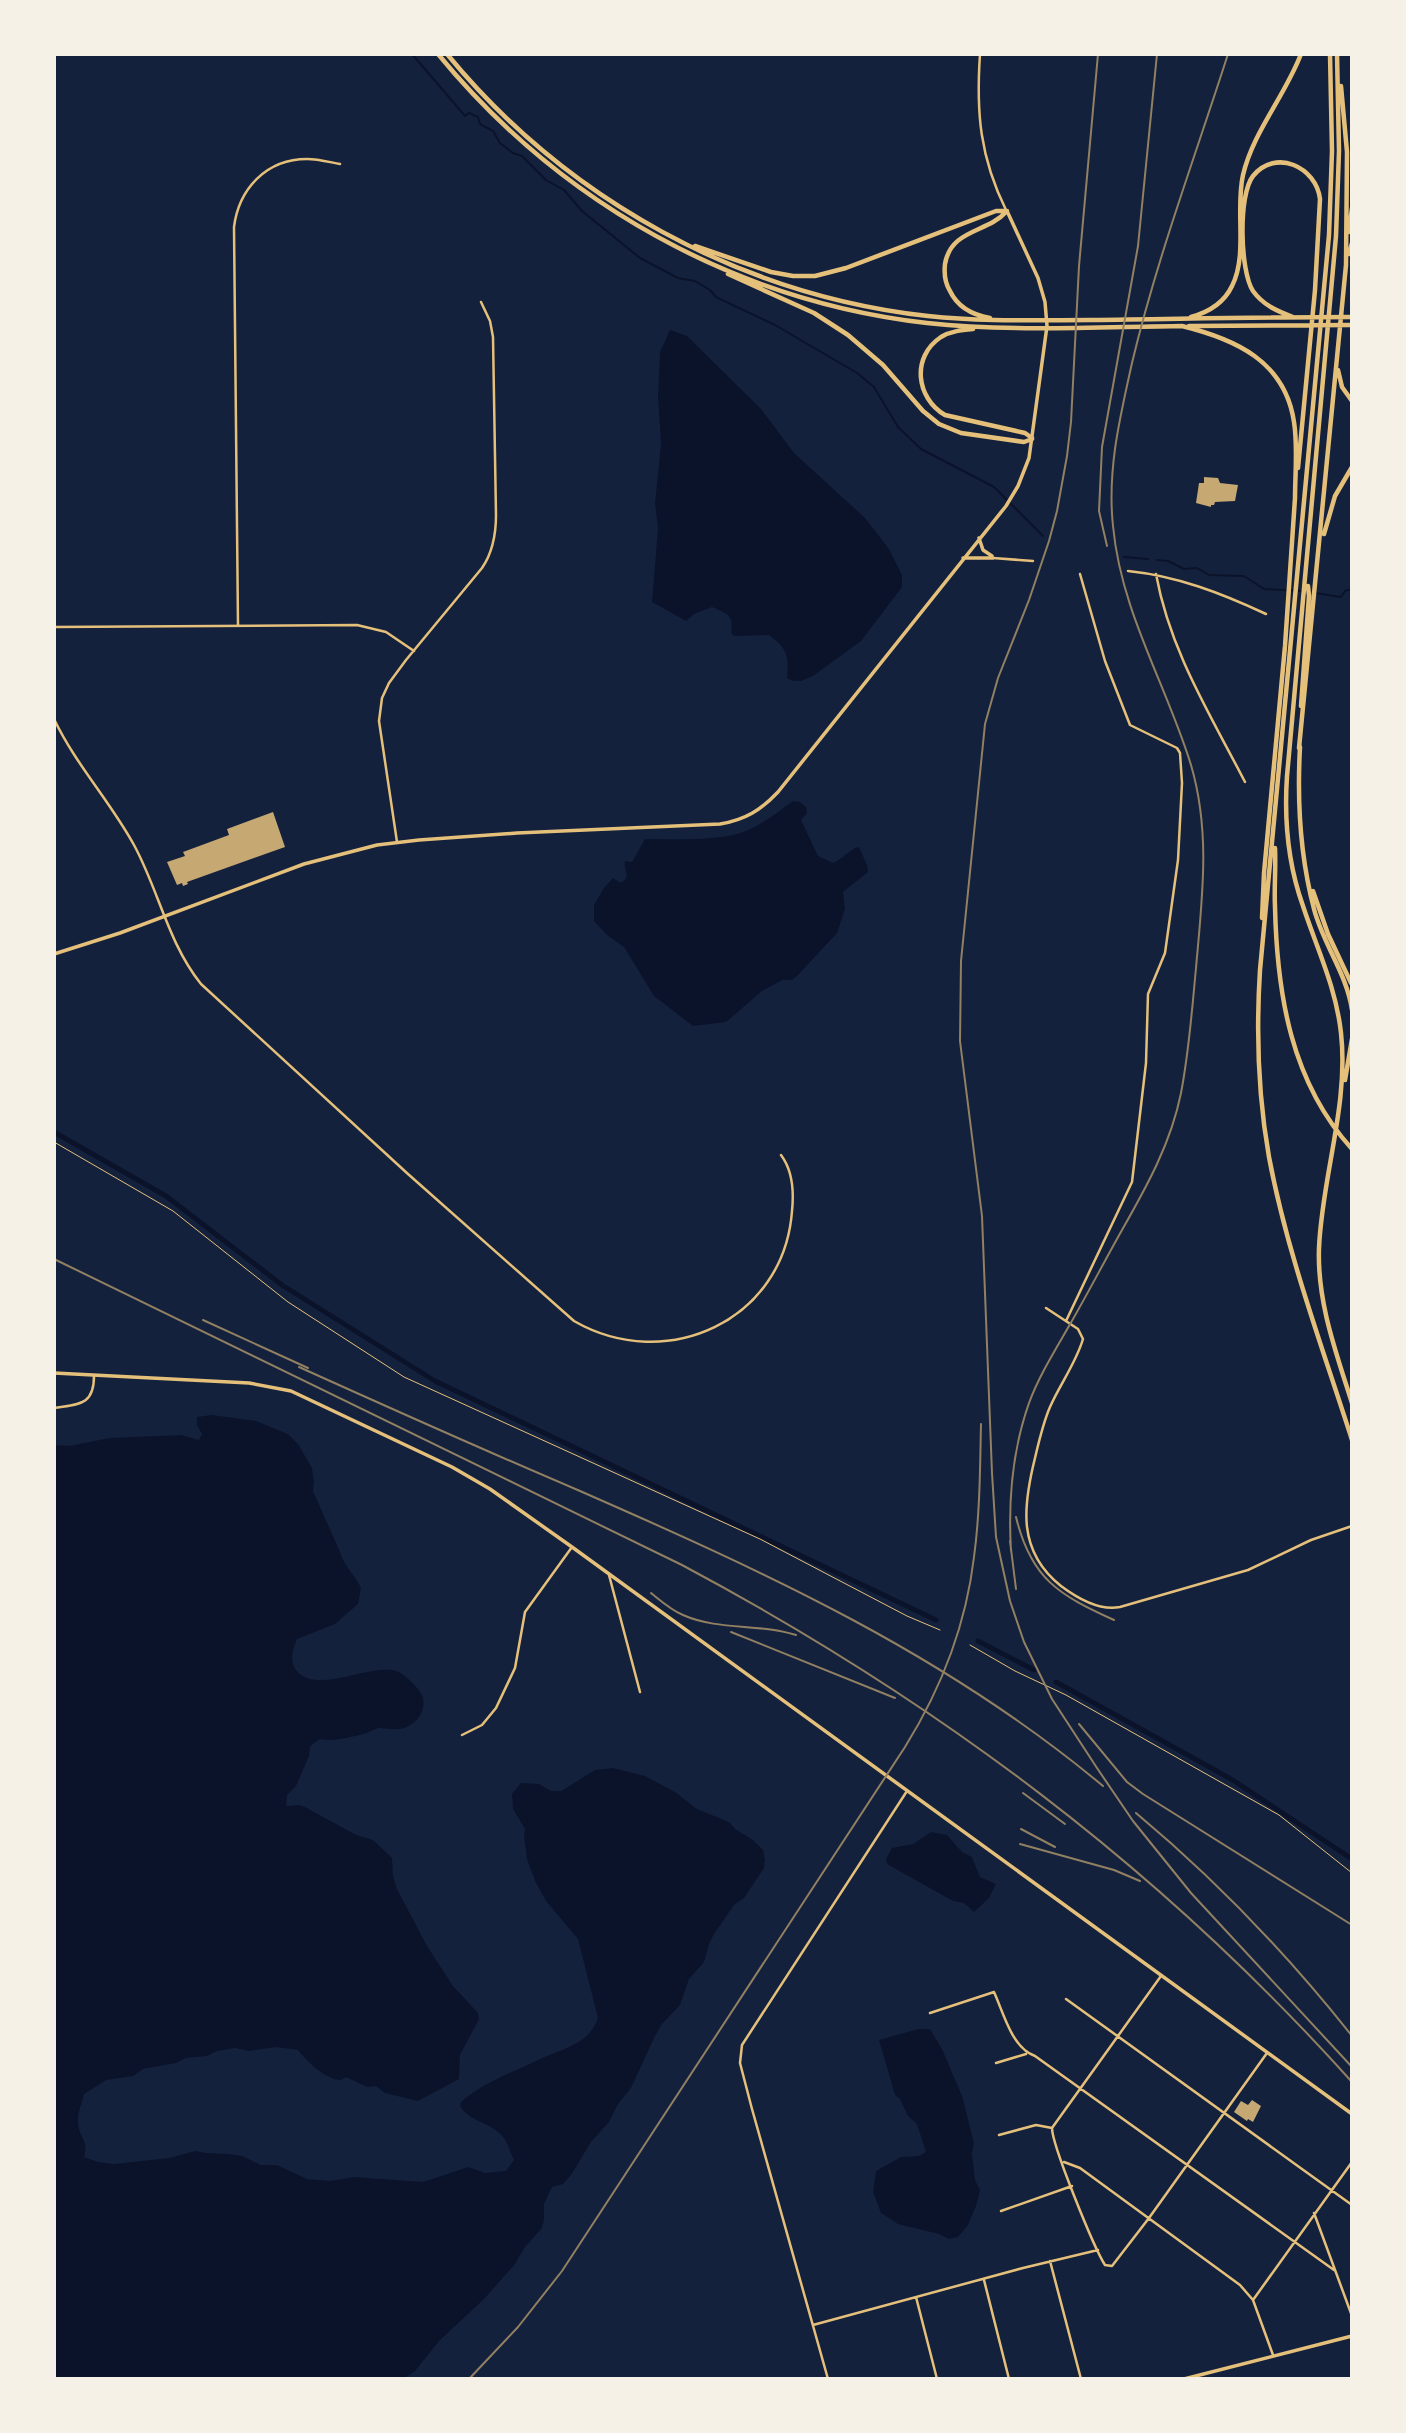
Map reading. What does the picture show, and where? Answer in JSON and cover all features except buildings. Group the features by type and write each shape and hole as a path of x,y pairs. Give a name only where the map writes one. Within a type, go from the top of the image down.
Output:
{"highway":[{"path":"438,54 501,123 559,173 621,217 742,281 814,313 839,328 875,358 923,411 939,424 967,434 1024,442 1032,439 1025,433 945,415 932,405 924,392 920,369 932,345 952,332 985,327"},
{"path":"447,54 492,105 548,156 617,206 675,239 762,277 834,299 928,316 1004,320 1350,317"},
{"path":"1181,319 1212,308 1223,300 1233,285 1239,264 1241,192 1245,168 1301,54"},
{"path":"1330,54 1330,216 1297,579 1292,601 1264,873 1258,1049 1269,1154 1286,1229 1352,1440"},
{"path":"1338,54 1346,138 1349,242"},
{"path":"1338,54 1337,217 1306,579 1299,748 1300,822 1314,908 1347,989 1352,1010"},
{"path":"1260,970 1274,833 1292,601 1290,580 1295,499 1315,290 1320,199 1317,185 1308,173 1295,165 1281,163 1259,171 1247,188 1244,201 1244,263 1248,282 1259,298 1270,307 1293,317"},
{"path":"1299,748 1352,208"},
{"path":"675,239 764,270 806,276 846,268 996,211 1007,211"},
{"path":"1004,320 977,315 962,307 949,291 945,273 948,255 958,240 999,219 1007,211"},
{"path":"706,262 777,290 851,310 927,323 985,327 1350,325"},
{"path":"1181,326 1236,343 1257,357 1275,376 1288,400 1295,424 1295,499"},
{"path":"1338,362 1342,387 1352,401"},
{"path":"1319,555 1332,503 1352,467"},
{"path":"1306,601 1287,776 1286,816 1298,892 1327,969 1338,1008 1343,1061 1339,1112"},
{"path":"1274,833 1275,923 1283,1000 1298,1060 1309,1087 1325,1115 1352,1149"},
{"path":"1308,877 1328,934 1351,983"},
{"path":"1352,1039 1321,1224 1319,1276 1327,1322 1352,1403"}],"main road":[{"path":"54,954 352,850 397,842 517,833 720,824 750,815 778,792 1006,506 1024,472 1032,439 1045,353 1046,315 1036,272 1007,211"},
{"path":"979,538 983,550 993,558"},
{"path":"963,558 993,558"},
{"path":"54,1373 249,1383 291,1391 472,1477 1352,2114"},
{"path":"1184,2379 1352,2336"}],"street":[{"path":"980,54 977,106 983,149 990,175 1007,211"},
{"path":"238,625 234,227 237,211 250,186 262,174 277,165 307,159 340,163"},
{"path":"397,842 379,713 385,690 488,560 494,541 496,515 493,337 490,321 481,302"},
{"path":"993,558 1033,561"},
{"path":"1128,571 1156,574 1206,588 1266,614"},
{"path":"1066,1321 1132,1182 1146,1063 1148,993 1165,953 1178,860 1182,783 1180,753 1177,748 1130,725 1105,661 1080,574"},
{"path":"1156,574 1182,662 1245,782"},
{"path":"54,627 334,624 368,626 386,632 414,651"},
{"path":"54,719 83,771 134,846 188,967 209,992 562,1312 593,1331 633,1342 676,1341 712,1329 734,1316 751,1301 776,1268 790,1228 792,1186 787,1163 781,1156"},
{"path":"1046,1308 1078,1329 1083,1339 1043,1426 1028,1489 1025,1517 1028,1537 1037,1558 1065,1589 1098,1606 1108,1609 1120,1607 1248,1570 1320,1537 1352,1526"},
{"path":"54,1408 88,1399 94,1390 94,1375"},
{"path":"463,1735 482,1725 496,1708 515,1668 525,1612 572,1547"},
{"path":"609,1574 640,1692"},
{"path":"828,2379 740,2063 742,2045 907,1791"},
{"path":"1052,2128 1161,1976"},
{"path":"930,2013 995,1993 1016,2040 1026,2054"},
{"path":"1066,1999 1352,2205"},
{"path":"1052,2128 1062,2162 1098,2250 1105,2265 1115,2264 1267,2053"},
{"path":"996,2063 1026,2054 1035,2056 1334,2270"},
{"path":"999,2135 1036,2125 1052,2128"},
{"path":"1062,2162 1080,2168 1240,2285 1253,2301 1273,2355"},
{"path":"1253,2301 1352,2162"},
{"path":"1001,2211 1072,2186"},
{"path":"1314,2213 1352,2316"},
{"path":"813,2325 1098,2250"},
{"path":"1050,2261 1081,2379"},
{"path":"983,2279 1009,2379"},
{"path":"916,2297 937,2379"}],"path":[{"path":"54,1142 173,1211 288,1302 404,1377 760,1539 907,1616 940,1630"},
{"path":"970,1645 1015,1671 1066,1695 1279,1815 1352,1873"}],"water":[{"path":"670,330 687,336 761,409 794,453 865,518 889,549 902,575 902,587 861,641 813,676 801,681 787,678 786,653 769,635 734,636 728,615 712,607 694,614 686,621 652,602 658,528 655,503 661,444 658,398 660,352"},
{"path":"793,801 806,807 807,813 801,820 818,856 833,863 859,847 868,872 843,892 845,909 837,933 798,975 792,980 782,980 762,991 726,1022 693,1026 654,996 624,947 594,921 594,905 613,878 621,883 624,880 627,875 625,861 632,862 645,839 730,836 754,827"},
{"path":"212,1415 256,1421 288,1434 298,1444 312,1468 313,1491 342,1557 361,1588 358,1604 335,1624 297,1639 292,1659 296,1670 305,1677 328,1680 370,1671 393,1670 411,1681 423,1698 421,1714 415,1722 405,1727 379,1728 353,1737 320,1739 316,1742 310,1747 296,1786 287,1795 286,1806 305,1807 356,1835 373,1840 392,1858 397,1889 427,1946 453,1986 478,2013 479,2019 460,2055 459,2079 418,2101 385,2093 376,2086 367,2087 346,2077 341,2080 329,2077 298,2050 276,2047 249,2051 235,2048 217,2051 207,2056 186,2058 176,2063 143,2069 133,2076 106,2080 84,2094 78,2119 85,2143 84,2157 114,2164 169,2158 195,2151 228,2154 242,2156 261,2165 277,2165 307,2179 330,2181 354,2177 423,2182 468,2167 485,2173 506,2171 514,2160 504,2139 498,2132 463,2111 461,2102 498,2078 581,2040 594,2027 598,2018 578,1939 546,1901 527,1859 525,1829 513,1809 512,1794 521,1783 539,1784 551,1791 561,1791 595,1770 613,1768 645,1776 675,1792 697,1809 729,1822 763,1850 765,1860 764,1868 744,1898 734,1905 714,1934 704,1962 689,1979 680,2005 662,2024 631,2088 618,2104 609,2122 591,2142 571,2175 563,2184 552,2187 544,2204 542,2228 484,2299 439,2341 415,2371 403,2379 54,2379 54,1445 70,1446 109,1438 181,1435 199,1440 202,1434 197,1425 197,1417"},
{"path":"931,1832 947,1835 962,1852 972,1857 980,1877 996,1884 989,1898 974,1912 964,1903 953,1901 887,1864 886,1859 892,1848 913,1844"},
{"path":"918,2029 930,2029 942,2049 962,2096 974,2143 972,2154 975,2180 980,2190 976,2206 968,2225 958,2237 949,2239 898,2224 881,2213 873,2192 876,2171 901,2157 919,2156 926,2152 917,2124 908,2116 900,2099 895,2095 879,2040"}],"waterway":[{"path":"412,54 465,116 469,113 478,117 480,124 493,131 500,143 522,156 546,180 564,190 582,211 640,258 678,278 695,281 716,297 775,325 857,373 874,387 898,427 921,449 994,487 1043,536"},
{"path":"1124,557 1148,559"},
{"path":"1157,560 1168,561 1184,569 1197,568 1209,575 1244,576 1264,589 1302,591"},
{"path":"1315,593 1341,597 1345,591 1352,589"},
{"path":"54,1132 166,1196 282,1285 435,1381 936,1620"},
{"path":"978,1641 1034,1670"},
{"path":"1056,1682 1231,1779 1352,1859"}],"railway":[{"path":"1098,54 1079,266 1067,456 1049,541 998,678 985,724 961,961 960,1041 982,1216 996,1537 1010,1601 1024,1642 1052,1699 1097,1768 1133,1821 1191,1893 1352,2067"},
{"path":"1107,546 1099,511 1102,447 1138,246 1157,54"},
{"path":"1011,1551 1013,1476 1029,1403 1047,1364 1157,1164 1177,1111 1186,1062 1202,891 1201,816 1191,765 1125,588 1113,526 1112,484 1119,424 1142,324 1228,54"},
{"path":"54,1259 682,1565 776,1617 867,1673 1040,1794 1122,1860 1202,1930 1278,2004 1352,2082"},
{"path":"203,1320 308,1368"},
{"path":"299,1367 718,1553 852,1620 981,1696 1043,1739 1103,1786"},
{"path":"469,2379 518,2327 562,2271 918,1725 941,1679 965,1607 977,1524 981,1424"},
{"path":"1016,1517 1030,1556 1050,1582 1078,1602 1114,1620"},
{"path":"1010,1541 1016,1589"},
{"path":"651,1593 674,1611 697,1620 796,1635"},
{"path":"731,1632 895,1698"},
{"path":"1079,1724 1127,1782 1143,1794 1352,1925"},
{"path":"1023,1793 1065,1824"},
{"path":"1136,1813 1194,1864 1250,1919 1352,2036"},
{"path":"1021,1829 1055,1847"},
{"path":"1020,1844 1114,1870 1140,1881"}]}
